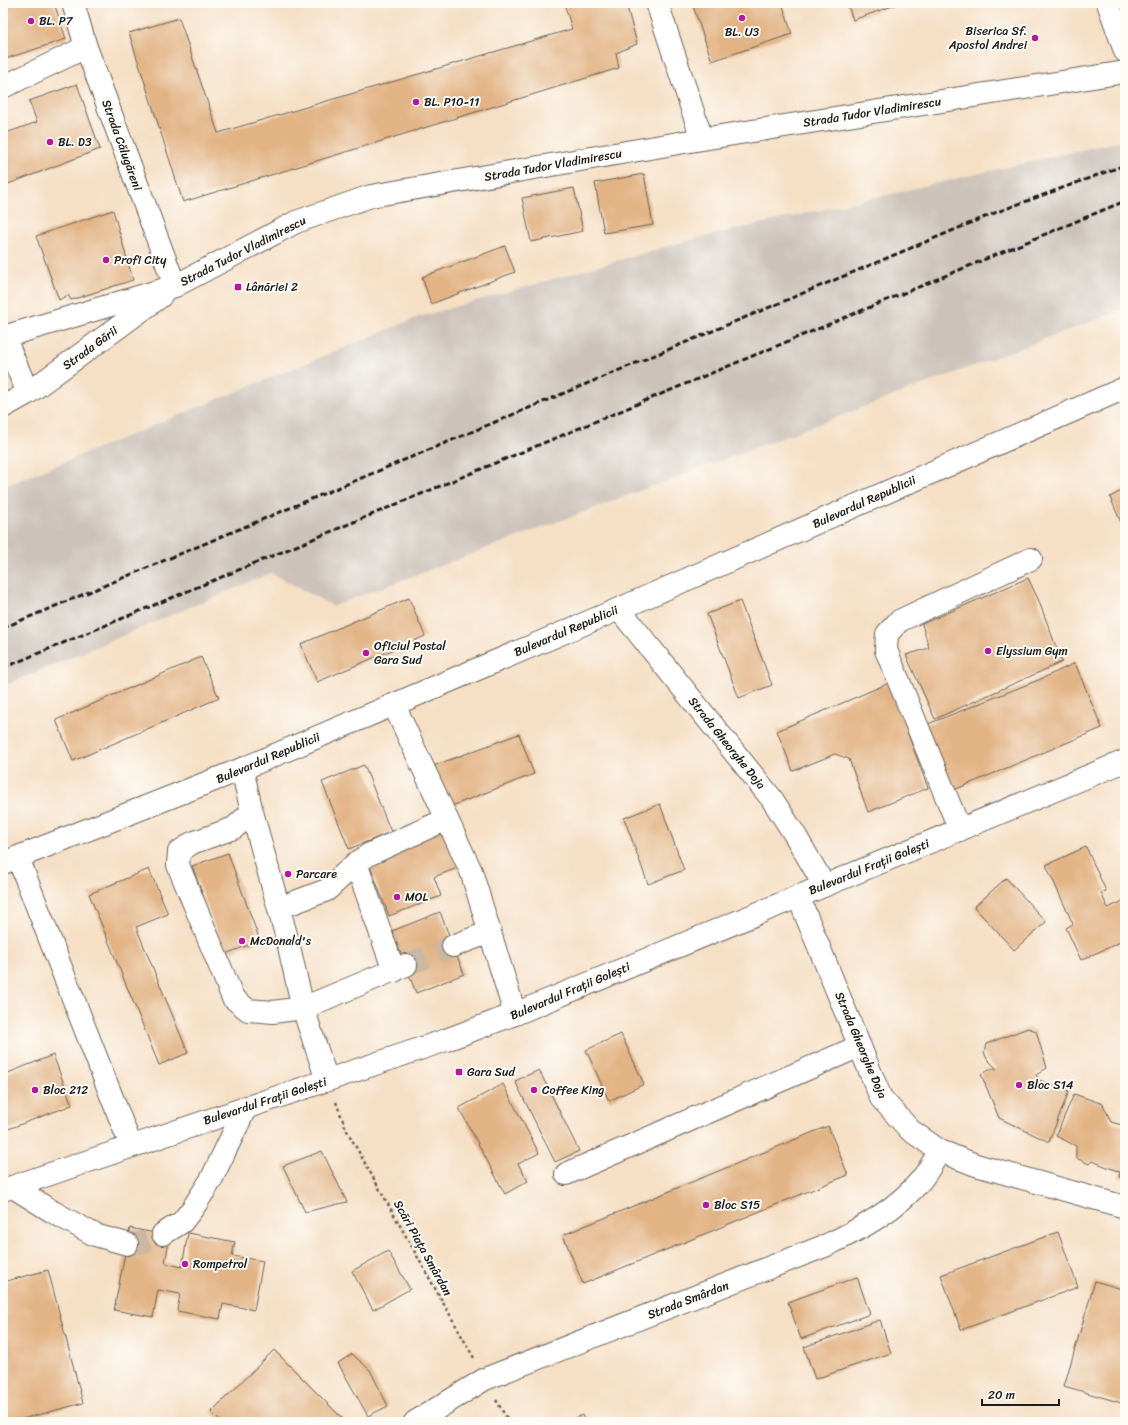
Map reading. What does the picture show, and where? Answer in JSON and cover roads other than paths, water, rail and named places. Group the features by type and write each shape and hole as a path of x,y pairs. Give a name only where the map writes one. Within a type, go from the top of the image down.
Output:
{"street":[{"name":"Strada Călugăreni","path":"73,3 86,47 175,286"},
{"path":"657,3 702,139"},
{"path":"1108,3 1125,51"},
{"path":"3,87 86,47"},
{"name":"Strada Tudor Vladimirescu","path":"3,336 175,286 296,222 371,196 702,139 1125,72"},
{"name":"Strada Gării","path":"3,407 28,393 175,286"},
{"path":"3,336 28,393"},
{"name":"Bulevardul Republicii","path":"10,861 242,770 619,609 1125,388"},
{"path":"960,830 886,650 887,634 899,621 1031,559"},
{"name":"Strada Gheorghe Doja","path":"619,609 772,799 824,885"},
{"path":"394,705 471,871 515,1014"},
{"name":"Bulevardul Frații Golești","path":"8,1188 446,1040 515,1014 1125,761"},
{"path":"242,770 252,812 279,908 303,1008 327,1080"},
{"path":"252,812 234,828 192,843 179,852 178,865 233,998 248,1010 273,1012 303,1008 400,968 356,863"},
{"path":"279,908 327,890 356,863 370,854 447,819"},
{"path":"10,861 131,1146"},
{"name":"Strada Gheorghe Doja","path":"798,896 881,1098 910,1130 940,1151 976,1165 1021,1179 1125,1206"},
{"path":"453,946 490,932"},
{"path":"566,1174 860,1046"},
{"path":"163,1234 182,1222 193,1208 211,1180 246,1108"},
{"name":"Strada Smârdan","path":"415,1422 485,1379 828,1245 858,1231 894,1205 921,1180 940,1151"},
{"path":"8,1188 95,1235 127,1244"}],"tunnel":[{"path":"406,965 453,946"},
{"path":"127,1244 145,1242 163,1234"}],"railway":[{"path":"3,628 997,212 1125,165"},
{"path":"3,668 1125,201"}],"place":[{"name":"BL. U3","path":"742,18"},
{"name":"BL. P7","path":"31,21"},
{"name":"Biserica Sf. Apostol Andrei","path":"1035,38"},
{"name":"BL. P10-11","path":"416,102"},
{"name":"BL. D3","path":"50,142"},
{"name":"Profi City","path":"106,260"},
{"name":"Lânăriei 2","path":"238,287"},
{"name":"Elyssium Gym","path":"988,651"},
{"name":"Oficiul Postal Gara Sud","path":"366,653"},
{"name":"Parcare","path":"288,874"},
{"name":"MOL","path":"397,897"},
{"name":"McDonald's","path":"242,941"},
{"name":"Gara Sud","path":"459,1072"},
{"name":"Bloc S14","path":"1019,1085"},
{"name":"Bloc 212","path":"35,1090"},
{"name":"Coffee King","path":"534,1090"},
{"name":"Bloc S15","path":"706,1205"},
{"name":"Rompetrol","path":"185,1264"}]}
